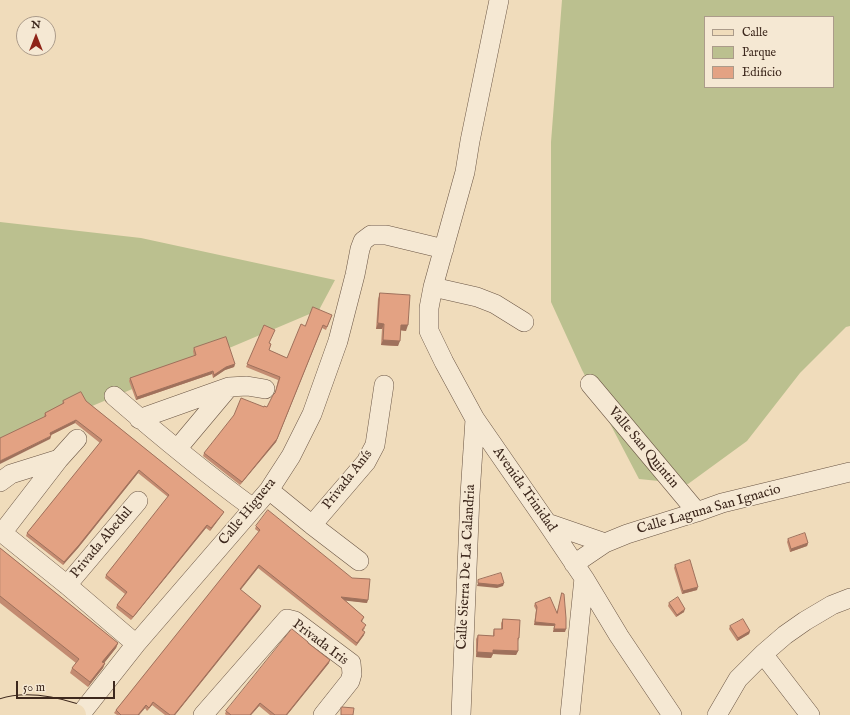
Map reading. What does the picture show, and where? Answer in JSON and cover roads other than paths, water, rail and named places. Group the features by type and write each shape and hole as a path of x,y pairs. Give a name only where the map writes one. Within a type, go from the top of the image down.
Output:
{"main road":[{"path":"0,711 7,708 34,706 60,710 75,715"}],"street":[{"name":"Avenida Trinidad","path":"499,0 465,172 433,286 429,308 429,331 475,419 579,571 619,636 672,715"},
{"name":"Calle Higuera","path":"80,715 136,644 269,490 291,456 312,414 338,341 363,241 371,235 386,235 444,249"},
{"path":"433,286 478,297 495,304 524,322"},
{"name":"Valle San Quintin","path":"590,384 697,512"},
{"name":"Privada Anís","path":"312,525 366,462 375,445 384,385"},
{"path":"140,419 229,387 247,386 265,389"},
{"path":"177,449 229,387"},
{"path":"114,396 177,449 253,508"},
{"name":"Calle Sierra De La Calandria","path":"461,715 470,495 475,419"},
{"name":"Privada Abedul","path":"77,439 59,459 1,532 67,585 136,644"},
{"path":"0,482 11,474 59,459"},
{"name":"Calle Laguna San Ignacio","path":"579,571 605,544 627,534 722,503 850,472"},
{"path":"269,490 359,561"},
{"name":"Privada Abedul","path":"67,585 138,501"},
{"path":"547,523 605,544"},
{"path":"570,715 579,571"},
{"path":"717,715 738,679 763,654 785,635 805,621 832,605 849,600"},
{"name":"Privada Iris","path":"203,715 287,619 295,621 351,663 352,674 350,681 322,715"},
{"path":"763,654 810,715"}]}
